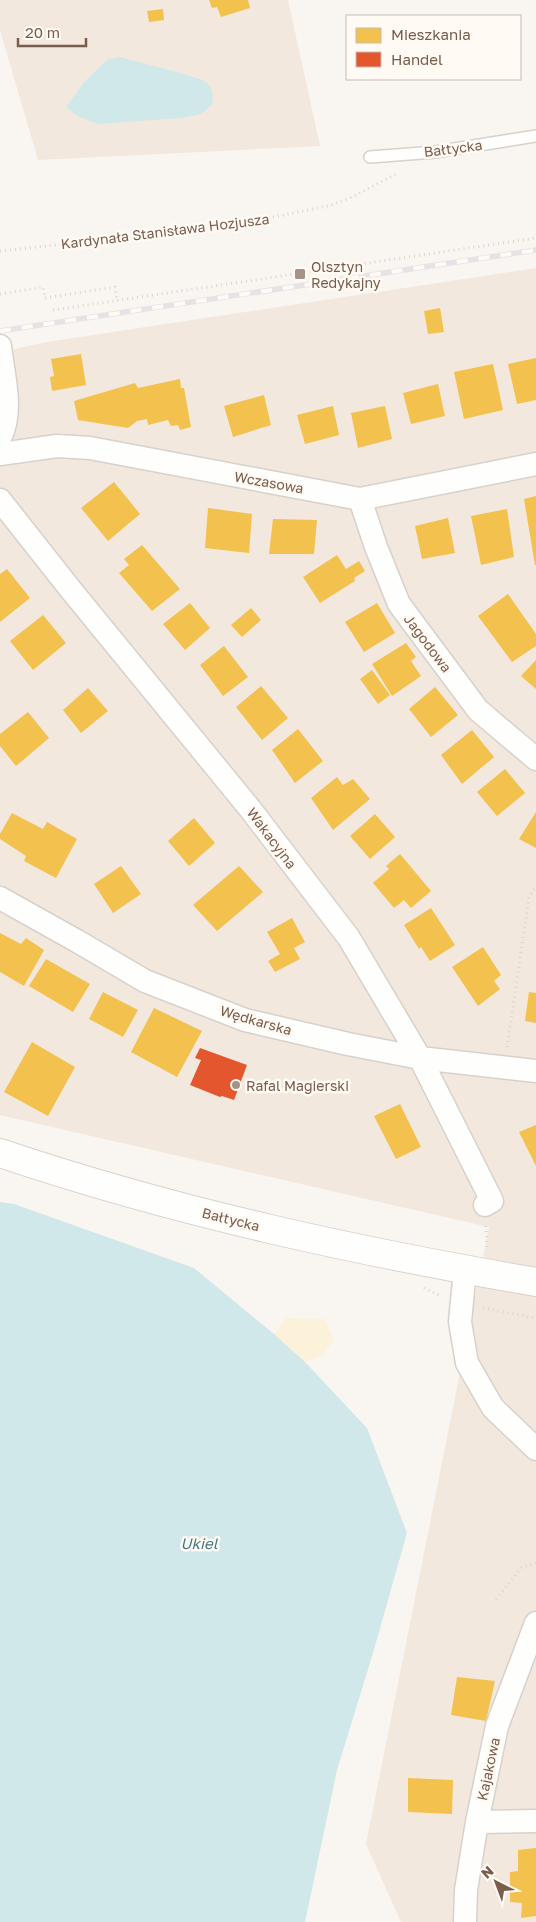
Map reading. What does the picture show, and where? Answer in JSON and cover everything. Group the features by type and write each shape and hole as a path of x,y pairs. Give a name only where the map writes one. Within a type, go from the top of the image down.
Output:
{"main road":[{"name":"Bałtycka","path":"0,1153 118,1190 265,1228 465,1270 536,1282"}],"street":[{"path":"0,346 7,411 5,426 0,438"},
{"name":"Wczasowa","path":"0,454 58,446 90,448 360,499 536,464"},
{"name":"Jagodowa","path":"360,499 376,547 399,604 478,710 536,759"},
{"name":"Wakacyjna","path":"0,500 70,590 251,810 349,938 420,1058 492,1201 484,1205"},
{"name":"Wędkarska","path":"0,898 145,982 246,1020 348,1044 420,1058 536,1071"},
{"path":"465,1270 460,1322 467,1363 493,1408 536,1449"},
{"name":"Kajakowa","path":"466,1922 466,1890 477,1822 497,1726 536,1623"},
{"path":"477,1822 536,1821"}],"lane":[{"name":"Bałtycka","path":"370,157 435,152 536,136"}],"path":[{"name":"Kardynała Stanisława Hozjusza","path":"0,250 194,230 328,206 373,187 435,152"},
{"path":"53,310 536,238"},
{"path":"0,294 43,287 45,298 115,287 117,301"},
{"path":"504,1067 529,898 536,886"},
{"path":"496,1599 522,1567 536,1564"}],"shaded area":[{"path":"0,0 288,0 320,146 38,160 0,30"},
{"path":"536,268 536,1922 401,1922 366,1844 489,1227 0,1115 0,352 47,342"}],"sand":[{"path":"286,1318 324,1319 334,1340 321,1356 305,1362 274,1334"}],"water":[{"path":"120,57 202,80 211,88 213,96 212,105 201,114 182,118 98,124 77,116 66,107 85,81 108,59"},
{"name":"Ukiel","path":"0,1202 14,1204 194,1268 305,1362 367,1428 407,1533 337,1770 305,1922 0,1922"}],"building: Mieszkania":[{"path":"209,0 248,0 250,8 221,17 217,7 212,8"},
{"path":"163,9 164,20 149,22 147,11"},
{"path":"440,308 444,332 428,334 424,311"},
{"path":"81,354 86,385 52,391 50,377 54,376 51,359"},
{"path":"536,358 536,400 517,404 508,364"},
{"path":"493,364 503,410 464,419 454,372"},
{"path":"180,379 181,388 184,388 191,427 180,430 178,425 171,426 168,420 148,425 147,419 137,421 128,428 78,420 74,401 135,383 138,388"},
{"path":"438,384 445,416 411,424 403,393"},
{"path":"264,395 271,425 233,437 224,406"},
{"path":"333,406 339,435 305,444 297,415"},
{"path":"385,406 392,439 358,448 351,413"},
{"path":"114,482 140,514 108,541 81,508"},
{"path":"536,496 536,565 535,565 524,499"},
{"path":"208,508 252,514 249,553 205,548"},
{"path":"507,509 514,557 481,565 471,516"},
{"path":"448,518 455,553 422,559 415,526"},
{"path":"273,519 317,520 314,554 269,554"},
{"path":"142,545 180,589 152,611 119,573 129,565 124,559"},
{"path":"337,555 346,569 359,561 365,571 354,578 355,581 320,603 303,577"},
{"path":"7,569 30,598 0,622 0,574"},
{"path":"508,594 536,634 536,646 512,662 478,616"},
{"path":"190,603 210,628 185,650 163,624"},
{"path":"377,603 395,633 364,652 345,622"},
{"path":"251,608 261,620 242,637 231,625"},
{"path":"43,615 66,643 33,670 10,641"},
{"path":"406,643 416,657 411,661 421,676 392,696 372,664"},
{"path":"224,646 248,677 223,696 200,665"},
{"path":"536,660 536,689 521,676"},
{"path":"372,670 390,695 378,704 360,679"},
{"path":"261,686 288,718 262,740 236,707"},
{"path":"435,687 458,715 431,737 409,709"},
{"path":"88,688 108,711 81,733 63,710"},
{"path":"28,712 49,738 16,766 0,746 0,734"},
{"path":"298,729 323,761 295,783 272,750"},
{"path":"472,730 494,757 462,784 441,755"},
{"path":"505,769 525,793 497,816 477,792"},
{"path":"337,777 343,785 353,779 370,799 333,830 311,798"},
{"path":"536,812 536,848 519,839"},
{"path":"12,813 43,829 47,822 77,839 56,878 24,861 26,856 0,839 0,834"},
{"path":"375,814 395,837 370,859 350,836"},
{"path":"194,818 215,843 189,866 168,841"},
{"path":"400,854 431,891 411,908 404,900 394,908 373,883 389,869 386,866"},
{"path":"121,866 141,894 113,913 94,884"},
{"path":"239,866 263,892 217,931 193,905"},
{"path":"431,908 455,945 430,961 421,947 419,949 404,925"},
{"path":"292,918 305,942 294,948 300,959 275,972 268,961 280,954 267,932"},
{"path":"0,933 21,944 26,938 44,950 24,986 0,972"},
{"path":"483,947 501,975 494,981 500,989 478,1006 452,967"},
{"path":"46,959 90,984 73,1012 29,986"},
{"path":"103,992 138,1010 123,1037 89,1019"},
{"path":"529,992 536,993 536,1023 525,1021"},
{"path":"154,1008 202,1031 177,1077 131,1052"},
{"path":"32,1042 75,1067 48,1116 4,1092"},
{"path":"400,1104 421,1147 396,1159 374,1116"},
{"path":"536,1125 536,1166 519,1132"},
{"path":"457,1677 495,1681 486,1721 451,1715"},
{"path":"408,1778 453,1780 452,1814 408,1812"},
{"path":"536,1848 536,1916 521,1918 522,1903 510,1902 510,1872 518,1871 518,1850"}],"building: Handel":[{"path":"200,1048 247,1065 234,1100 220,1097 190,1085 201,1060 195,1058"}],"railway":[{"path":"0,331 536,250"}],"place":[{"name":"Olsztyn Redykajny","path":"300,274"},
{"name":"Rafal Magierski","path":"236,1085"}]}
